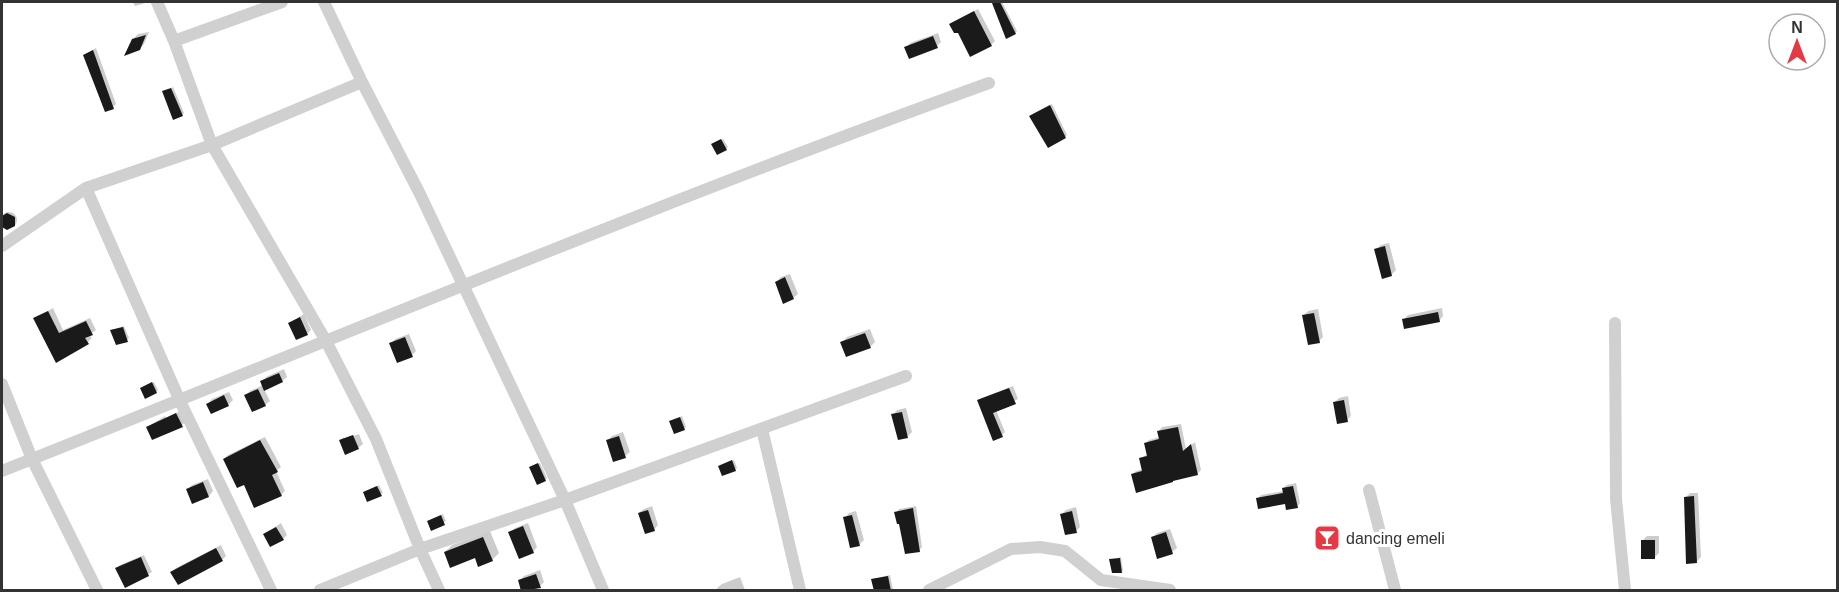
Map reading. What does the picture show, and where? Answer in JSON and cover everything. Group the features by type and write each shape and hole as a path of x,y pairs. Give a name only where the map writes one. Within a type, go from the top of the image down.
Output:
{"street":[{"path":"157,2 174,41 212,145 326,341 376,439 439,591"},
{"path":"174,41 282,2"},
{"path":"324,2 420,194 565,500 603,591"},
{"path":"2,246 86,188 212,145 362,82"},
{"path":"2,471 180,401 462,284 823,143 989,83"},
{"path":"86,188 180,401 271,591"},
{"path":"1614,323 1616,499 1625,591"},
{"path":"320,591 420,549 565,500 906,376"},
{"path":"2,384 32,459 97,591"},
{"path":"762,429 800,591"},
{"path":"1369,490 1395,591"},
{"path":"929,591 942,588 1011,549 1040,547 1065,551 1102,585 1170,591"}],"building":[{"path":"1000,2 1016,34 1006,39 992,3"},
{"path":"974,11 992,46 970,57 958,33 954,33 949,24"},
{"path":"146,35 140,50 124,56 132,39"},
{"path":"933,36 938,48 909,59 904,47"},
{"path":"93,50 114,109 105,112 83,55"},
{"path":"171,88 183,116 173,120 162,91"},
{"path":"1050,105 1066,138 1048,148 1029,116"},
{"path":"721,139 727,150 717,155 711,144"},
{"path":"7,213 15,217 15,226 7,230 2,227 2,216"},
{"path":"1385,246 1392,276 1382,279 1374,249"},
{"path":"785,277 794,299 783,304 775,282"},
{"path":"48,311 59,333 86,321 93,335 85,338 89,344 56,363 33,318"},
{"path":"1438,312 1440,322 1404,329 1402,319"},
{"path":"1314,313 1320,343 1308,345 1302,315"},
{"path":"300,317 308,335 296,340 288,323"},
{"path":"123,327 128,342 116,345 110,330"},
{"path":"865,333 871,348 846,357 840,342"},
{"path":"405,337 413,357 397,363 389,343"},
{"path":"279,373 283,382 264,391 260,381"},
{"path":"152,382 157,393 145,399 140,388"},
{"path":"1009,388 1016,404 993,413 1003,437 993,441 977,400"},
{"path":"258,389 266,406 252,412 244,395"},
{"path":"224,395 229,406 211,414 206,404"},
{"path":"1344,400 1348,422 1337,424 1333,402"},
{"path":"902,412 908,438 898,440 891,414"},
{"path":"176,413 183,427 152,440 146,427"},
{"path":"680,417 685,430 674,434 669,421"},
{"path":"1178,427 1183,451 1191,444 1198,475 1136,493 1131,474 1142,471 1139,458 1147,456 1144,443 1159,439 1157,431"},
{"path":"353,435 359,449 345,455 339,440"},
{"path":"619,436 626,458 613,462 606,440"},
{"path":"260,440 278,472 272,475 282,496 254,508 244,485 237,488 223,459"},
{"path":"732,460 736,471 722,476 718,466"},
{"path":"538,463 546,481 537,485 529,467"},
{"path":"203,482 209,497 192,504 186,489"},
{"path":"377,486 382,496 367,502 363,492"},
{"path":"1293,486 1298,508 1286,510 1285,504 1258,509 1256,498 1283,493 1282,488"},
{"path":"1694,496 1697,563 1686,564 1684,497"},
{"path":"913,508 920,552 905,554 894,512"},
{"path":"648,510 655,531 645,534 638,513"},
{"path":"1072,511 1077,533 1065,535 1060,514"},
{"path":"441,515 445,525 431,531 427,521"},
{"path":"852,515 860,546 850,548 843,517"},
{"path":"523,526 534,553 519,559 508,532"},
{"path":"276,527 284,540 270,547 263,534"},
{"path":"1166,532 1173,554 1157,559 1151,537"},
{"path":"483,537 493,561 478,567 475,558 450,568 444,552"},
{"path":"1641,540 1655,540 1655,559 1641,559"},
{"path":"216,548 223,561 178,585 170,572"},
{"path":"141,557 149,576 125,588 115,568"},
{"path":"1120,558 1122,573 1112,573 1109,559"},
{"path":"536,574 541,588 521,591 518,580"},
{"path":"888,576 891,591 874,591 871,579"}],"place":[{"name":"dancing emeli","path":"1327,538"}]}
